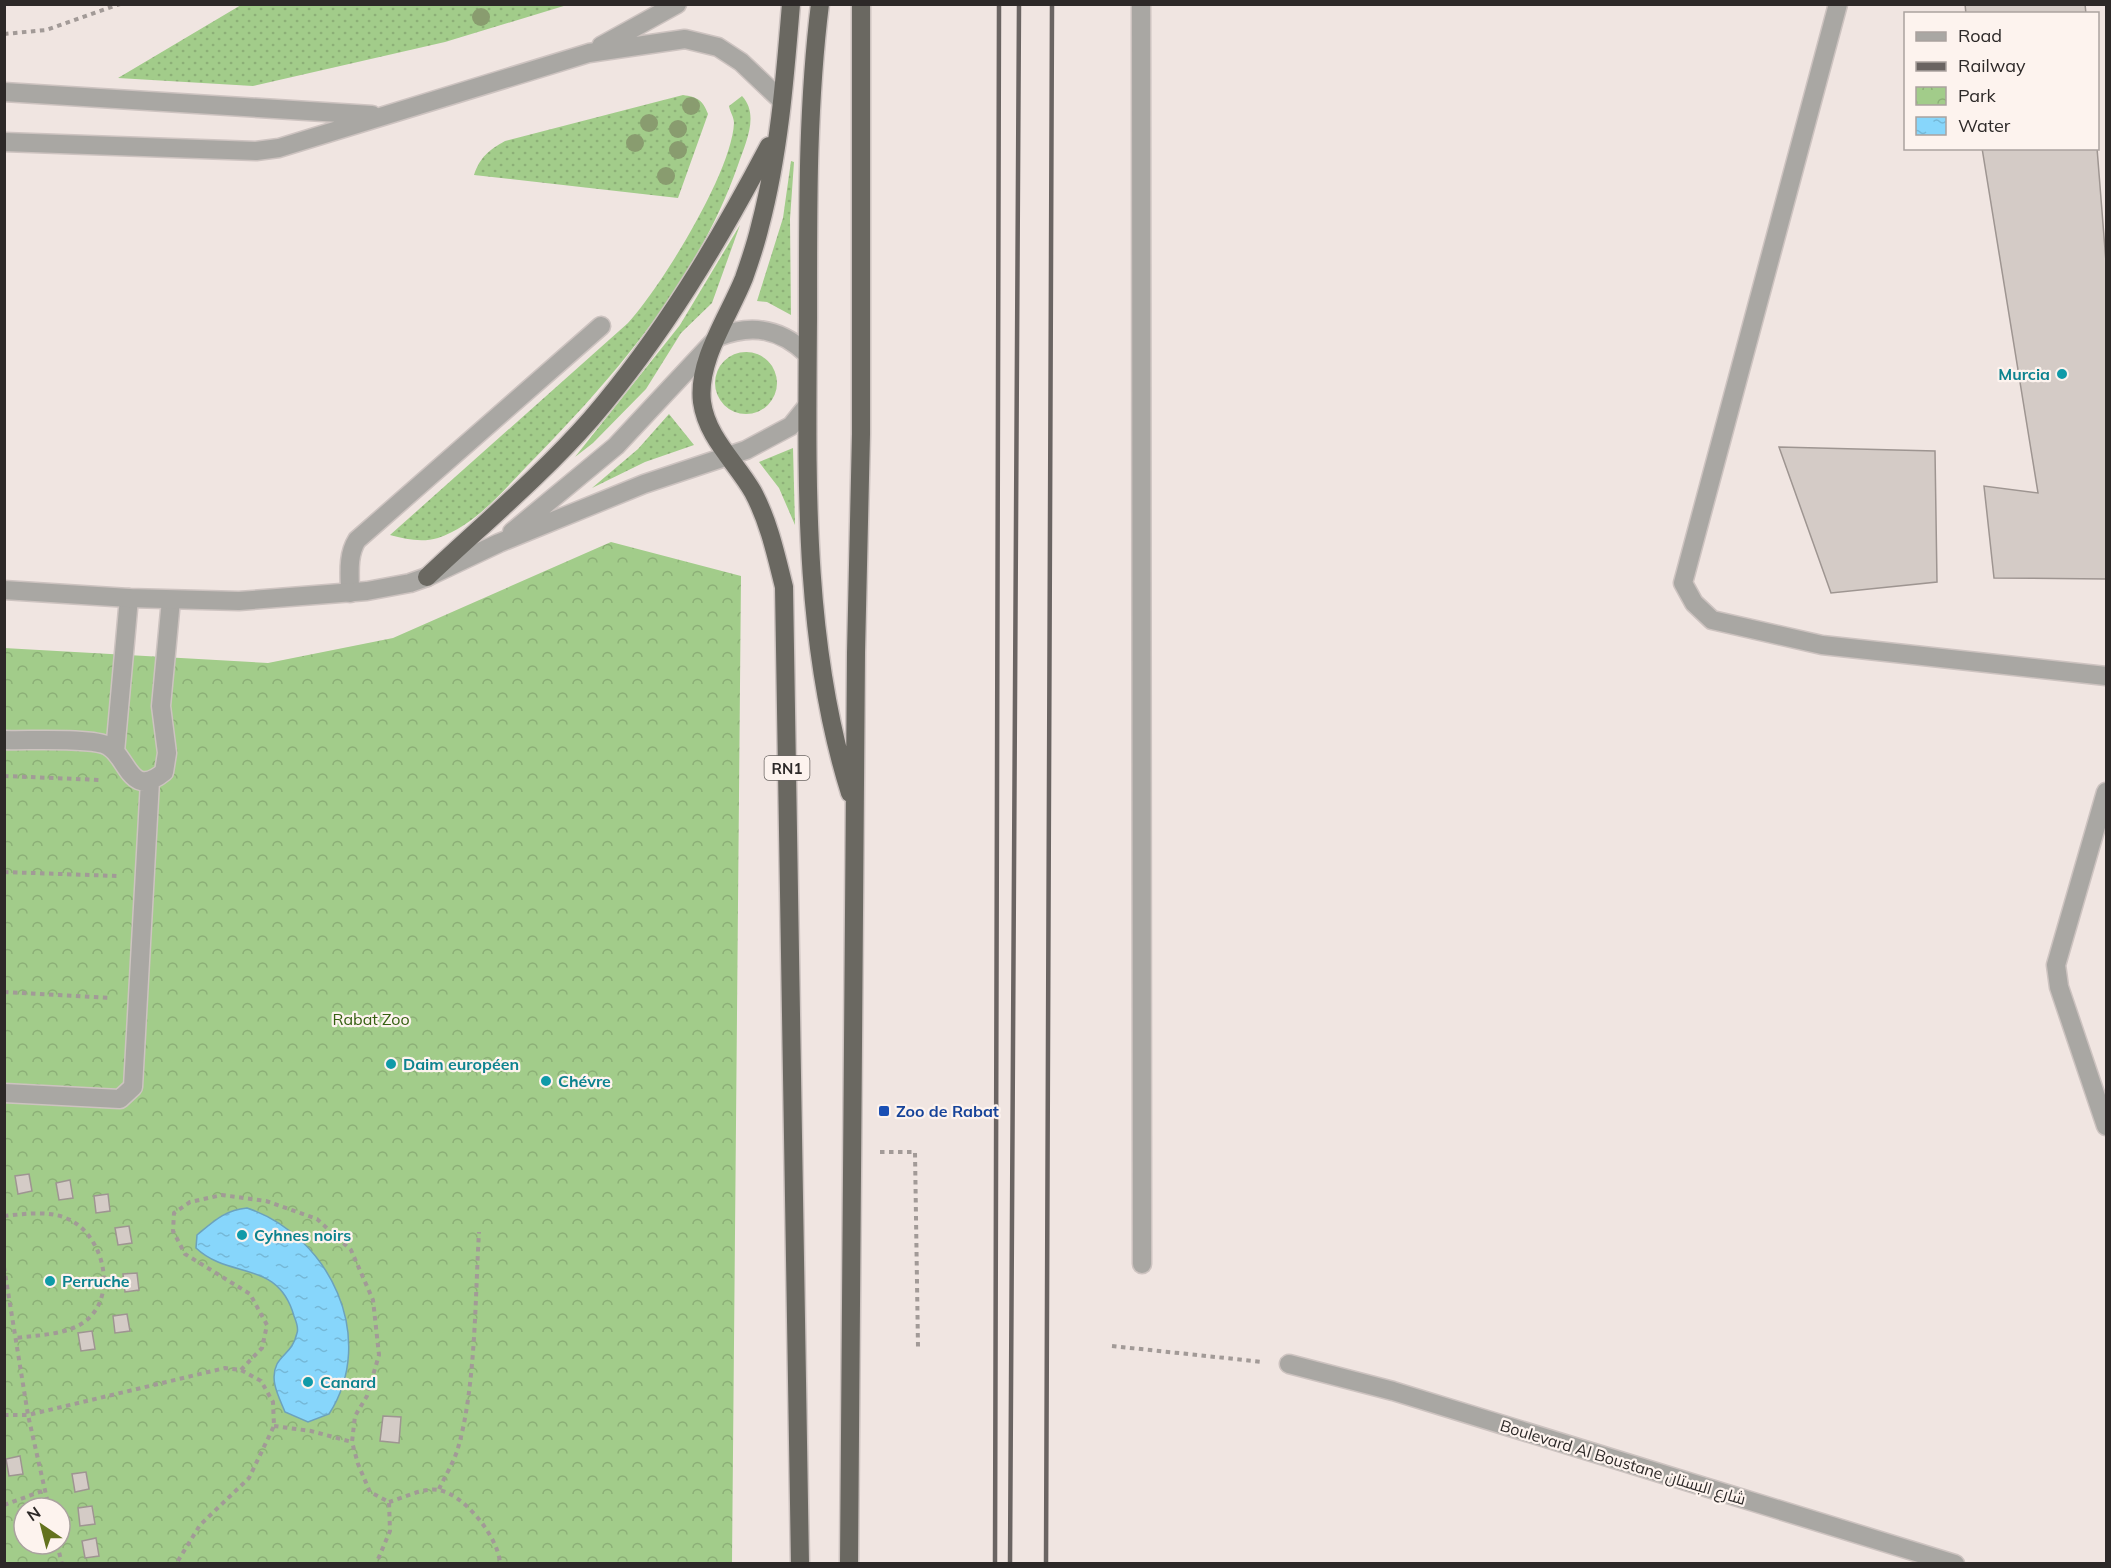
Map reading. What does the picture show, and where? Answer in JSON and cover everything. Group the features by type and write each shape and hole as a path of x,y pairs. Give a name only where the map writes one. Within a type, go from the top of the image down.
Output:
{"highway":[{"name":"RN1","path":"791,4 778,128 760,225 744,277 706,365 702,401 712,434 752,490 765,517 784,587 800,1563"},
{"path":"820,4 809,134 807,406 811,538 822,663 842,766 855,809"},
{"path":"849,1563 855,809 861,434 861,4"},
{"path":"427,577 589,421 623,380 688,291 723,234 778,128"}],"street":[{"path":"589,52 677,4"},
{"path":"1141,4 1142,1264"},
{"path":"1838,4 1683,583 1694,603 1712,620 1822,645 2106,676"},
{"path":"4,142 256,151 302,143 589,52 685,39 718,47 741,62 781,100"},
{"path":"4,92 383,116"},
{"path":"350,593 350,562 352,549 357,540 601,326"},
{"path":"499,543 616,446 718,337 742,329 768,330 789,339 807,354"},
{"path":"4,590 171,600 239,601 350,593 427,577 499,543 644,484 746,450 791,426 807,406"},
{"path":"129,598 108,748 128,773 137,780 157,776"},
{"path":"4,1094 120,1099 134,1088 157,776 166,753 161,706 171,600"},
{"path":"4,741 108,748"},
{"path":"2106,792 2056,965 2059,987 2106,1126"},
{"name":"Boulevard Al Boustane شارع البستان","path":"1289,1364 1393,1391 1955,1563"}],"path":[{"path":"4,34 46,30 120,4"},
{"path":"4,776 108,780"},
{"path":"117,887 118,865"},
{"path":"4,872 118,876"},
{"path":"111,1008 112,987"},
{"path":"4,992 111,998"},
{"path":"852,1152 915,1152 918,1347"},
{"path":"241,1370 262,1348 267,1325 250,1294 186,1254 173,1231 174,1214 190,1202 222,1196 266,1201 317,1219 351,1250 373,1300 379,1355 368,1396 355,1416 352,1442 358,1464 370,1492 389,1502 416,1493 439,1490 459,1500 489,1531 500,1563"},
{"path":"4,1216 36,1213 69,1219 91,1237 105,1272 101,1299 90,1318 69,1329 16,1338"},
{"path":"439,1490 458,1449 463,1423 469,1382 480,1232"},
{"path":"4,1267 28,1415 46,1496"},
{"path":"1112,1346 1289,1364"},
{"path":"4,1415 28,1415 225,1368 241,1370 261,1381 273,1402 274,1426 249,1478 200,1525 176,1563"},
{"path":"274,1426 311,1431 352,1442"},
{"path":"4,1505 45,1490"},
{"path":"376,1563 390,1531 389,1502"}],"green space":[{"path":"241,5 567,5 445,42 253,86 118,78"},
{"path":"683,95 699,100 708,114 678,198 474,175 479,163 486,155 505,141"},
{"path":"742,96 750,112 749,130 721,208 676,289 620,364 590,400 497,498 463,526 438,538 426,540 390,535 628,323 642,306 676,257 708,198 730,144 734,123 729,106"},
{"path":"791,161 794,162 790,219 791,315 767,302 757,301 783,218"},
{"path":"740,225 712,303 681,333 646,389 593,443 575,457 680,325"},
{"path":"746,352 763,357 768,361 772,366 777,383 772,400 768,405 763,409 746,414 729,409 724,405 720,400 715,383 720,366 724,361 729,357"},
{"path":"669,414 694,445 645,462 592,488 638,449"},
{"path":"793,448 795,525 779,488 759,462"},
{"name":"Rabat Zoo","path":"611,542 741,576 732,1563 5,1563 4,648 268,663 393,638"}],"water":[{"path":"247,1208 276,1222 302,1241 322,1265 337,1293 346,1323 349,1354 343,1384 329,1414 308,1422 285,1412 274,1382 277,1364 293,1344 298,1331 287,1298 277,1286 265,1278 209,1258 196,1248 197,1235 209,1225 226,1214"}],"building":[{"path":"1965,4 2085,4 2086,12 1966,12"},
{"name":"Murcia","path":"1982,150 2097,150 2106,262 2106,579 1994,578 1984,486 2038,493"},
{"path":"1779,447 1935,451 1937,582 1831,593"},
{"path":"29,1174 32,1191 18,1194 15,1176"},
{"path":"70,1180 73,1198 59,1200 56,1183"},
{"path":"108,1194 110,1211 96,1213 94,1196"},
{"path":"129,1226 132,1243 118,1245 115,1228"},
{"path":"137,1273 139,1290 125,1292 123,1274"},
{"path":"127,1314 130,1331 115,1333 113,1316"},
{"path":"92,1331 95,1349 81,1351 78,1333"},
{"path":"383,1416 401,1417 399,1443 380,1441"},
{"path":"20,1456 23,1474 9,1476 6,1459"},
{"path":"86,1472 89,1489 75,1492 72,1474"},
{"path":"92,1506 95,1524 80,1526 78,1508"},
{"path":"96,1538 99,1556 85,1558 82,1541"}],"railway":[{"path":"995,1564 999,4"},
{"path":"1010,1564 1019,4"},
{"path":"1046,1564 1052,4"}],"place":[{"name":"Murcia","path":"2062,374"},
{"name":"Daim européen","path":"391,1064"},
{"name":"Chévre","path":"546,1081"},
{"name":"Zoo de Rabat","path":"884,1111"},
{"name":"Cyhnes noirs","path":"242,1235"},
{"name":"Perruche","path":"50,1281"},
{"name":"Canard","path":"308,1382"}]}
